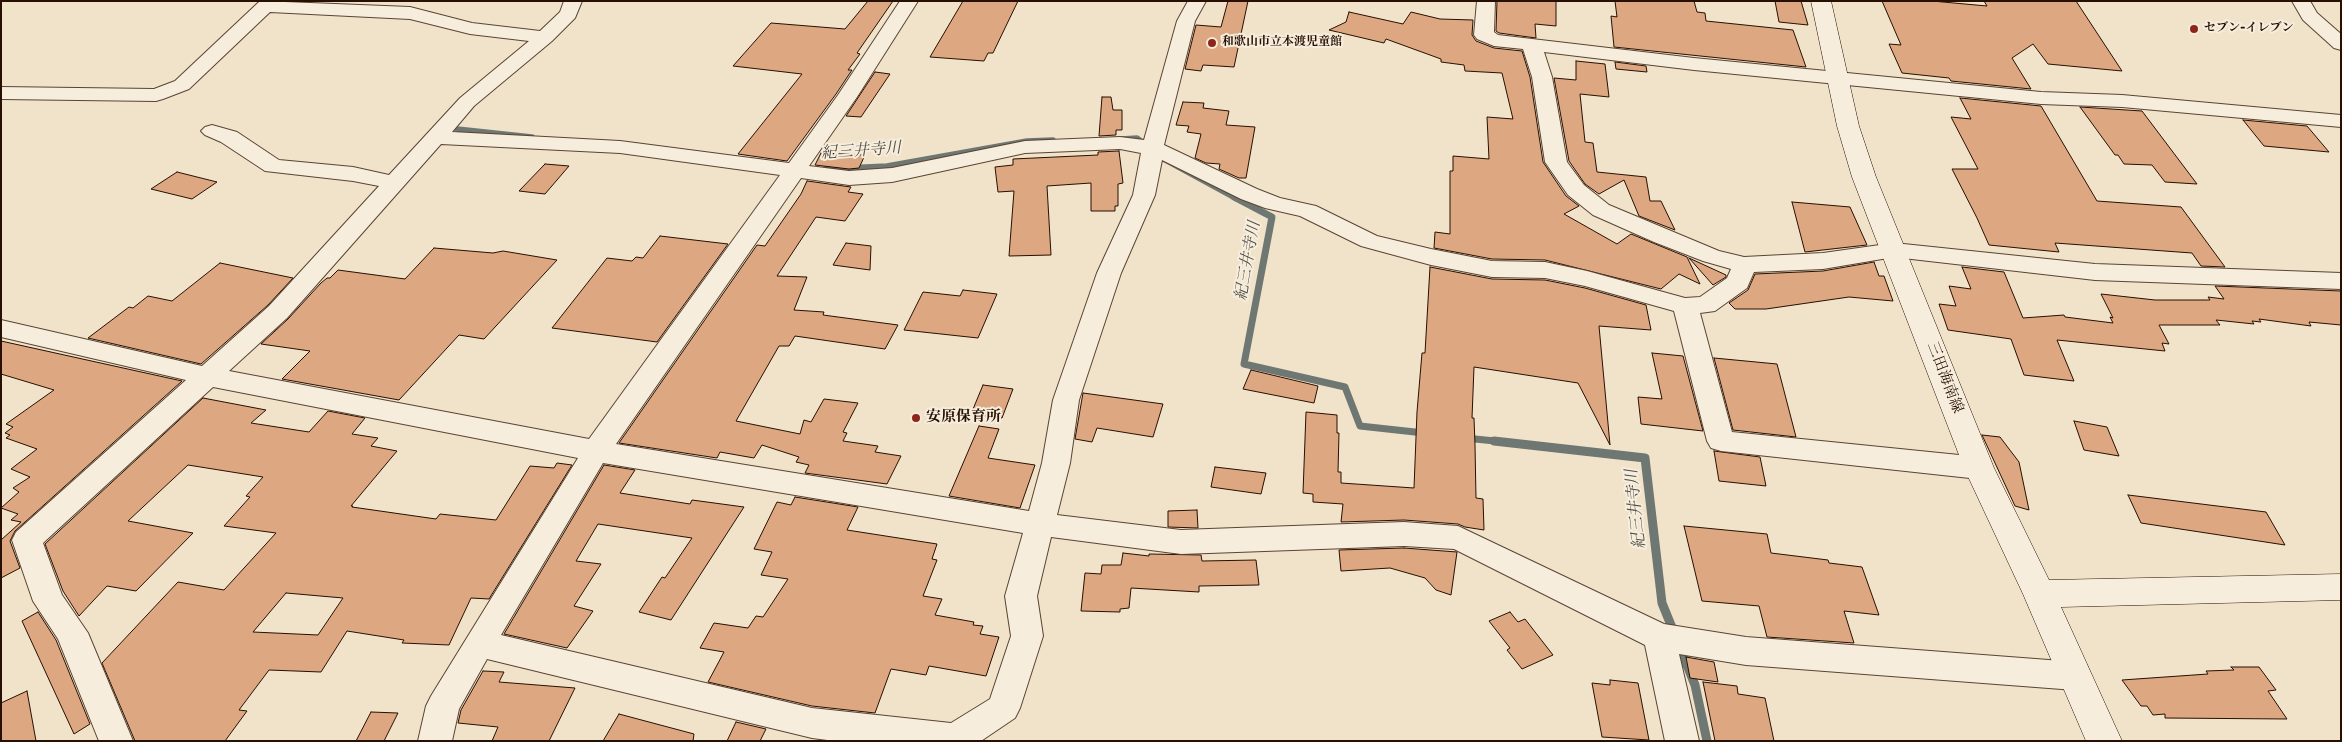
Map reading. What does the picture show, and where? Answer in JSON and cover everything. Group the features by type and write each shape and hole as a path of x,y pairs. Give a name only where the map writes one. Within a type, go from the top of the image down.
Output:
{"main road":[{"name":"三田海南線","path":"1822,1 1848,126 1862,169 1979,468 2039,594 2104,741"},
{"path":"2039,594 2341,587"}],"street":[{"path":"116,741 72,633 49,601 27,540 278,312 468,102 545,37 568,14 573,1"},
{"path":"434,741 443,706 596,450 847,97 909,1"},
{"path":"479,643 812,723 955,739 1003,708 1027,636 1020,596 1056,463 1066,400 1109,273 1144,195 1153,148 1186,21 1197,1"},
{"path":"1486,1 1484,35 1494,40 1694,64 1838,76 2041,98 2122,101 2341,121"},
{"path":"2301,1 2310,16 2341,44"},
{"path":"1,93 156,96 182,85 268,2 410,13 470,28 545,37"},
{"path":"1531,44 1542,77 1556,162 1576,190 1601,210 1662,238 1711,256 1744,265 1823,260 1894,250 2095,272 2341,281"},
{"path":"212,131 230,137 273,166 317,169 395,183"},
{"path":"435,137 620,147 715,158 792,172 850,178 892,176 1025,147 1120,143 1153,148 1248,194 1273,203 1308,211 1369,241 1431,257 1492,269 1545,270 1685,306 1706,306 1738,282 1744,265"},
{"path":"1685,306 1721,441 1979,468"},
{"path":"1,328 206,376 334,402 596,450 1039,524 1181,542 1404,534 1458,538 1659,637 1746,651 2075,676"},
{"path":"1659,637 1682,741"}],"building":[{"path":"868,1 893,1 857,53 860,54 848,70 852,70 787,161 738,154 802,74 733,66 771,23 845,29"},
{"path":"963,1 1018,1 993,53 988,53 984,61 930,57"},
{"path":"1228,1 1248,1 1234,67 1203,65 1201,71 1185,69 1196,25 1221,27"},
{"path":"1497,1 1556,1 1556,26 1535,24 1536,38 1499,33 1496,31"},
{"path":"1615,1 1694,1 1697,12 1705,13 1706,21 1793,30 1806,67 1614,47 1611,16 1617,17"},
{"path":"1775,1 1801,1 1808,25 1779,22"},
{"path":"1882,1 1932,1 1987,6 1984,1 2076,1 2122,71 2048,64 2033,44 2012,58 2031,89 1951,81 1949,78 1902,73 1889,44 1901,45"},
{"path":"1349,12 1403,24 1411,12 1440,19 1473,20 1472,35 1476,41 1494,48 1522,51 1530,77 1543,162 1566,196 1579,206 1564,214 1617,244 1631,234 1687,257 1700,284 1679,274 1661,289 1545,260 1492,259 1434,248 1435,232 1450,234 1450,171 1453,171 1453,156 1489,159 1487,117 1513,119 1502,73 1465,71 1464,65 1441,62 1441,59 1386,39 1384,43 1329,30 1346,22"},
{"path":"1576,61 1605,64 1609,97 1580,94 1585,142 1593,143 1597,172 1646,177 1650,201 1661,201 1675,230 1639,216 1624,180 1599,194 1585,184 1569,161 1554,78 1576,80"},
{"path":"1615,62 1646,66 1647,72 1616,69"},
{"path":"875,72 890,74 861,117 846,116"},
{"path":"1102,97 1111,97 1113,110 1122,110 1122,130 1116,130 1116,135 1099,136"},
{"path":"1960,98 2041,106 2097,201 2181,207 2225,267 2201,266 2192,253 2055,243 2059,252 1989,245 1952,169 1978,169 1951,117 1971,119"},
{"path":"1183,102 1204,103 1203,108 1229,111 1226,125 1255,127 1246,178 1239,178 1219,169 1220,164 1206,163 1195,158 1201,134 1187,132 1189,126 1176,125"},
{"path":"2080,107 2142,111 2197,184 2165,182 2152,165 2124,164 2118,155 2115,155"},
{"path":"2243,120 2307,126 2329,152 2264,146"},
{"path":"1119,151 1123,183 1118,184 1118,206 1115,206 1115,211 1091,211 1091,183 1047,186 1051,255 1009,256 1014,191 998,192 995,167 1013,165 1013,159 1098,155 1098,152"},
{"path":"821,153 865,155 859,168 849,169 815,165"},
{"path":"545,164 569,166 545,194 519,191"},
{"path":"177,172 217,182 192,199 151,189"},
{"path":"807,181 851,187 848,192 863,194 845,221 816,217 777,276 807,277 794,310 824,312 823,315 898,325 885,349 795,336 789,346 779,346 736,421 800,434 804,420 811,422 824,399 858,403 843,432 847,433 843,441 878,446 875,452 901,456 887,484 805,473 809,465 796,462 799,457 762,445 754,458 720,452 717,458 619,443 757,245 765,246 801,194"},
{"path":"1792,202 1850,207 1867,245 1805,252"},
{"path":"660,236 728,244 657,342 552,328 607,258 632,261 636,257 643,258"},
{"path":"846,243 871,246 870,270 833,265"},
{"path":"434,248 493,253 503,251 557,260 484,339 459,335 399,400 282,379 310,351 261,344 288,319 321,283 338,270 405,279"},
{"path":"1689,258 1726,275 1726,277 1713,285"},
{"path":"1874,262 1879,276 1884,276 1893,301 1849,297 1766,309 1735,309 1729,303 1748,290 1755,274 1823,271"},
{"path":"220,263 293,278 268,305 201,364 88,338 129,307 133,308 148,296 172,301"},
{"path":"1430,267 1492,279 1545,280 1585,288 1646,305 1651,330 1599,326 1610,445 1578,383 1474,367 1472,418 1474,418 1476,498 1483,499 1484,530 1458,524 1404,520 1341,522 1343,504 1313,502 1313,494 1303,493 1306,412 1337,415 1337,433 1339,433 1338,472 1341,472 1341,483 1414,488 1417,412 1422,353 1425,353"},
{"path":"1962,267 2004,272 2023,318 2064,315 2065,317 2113,323 2110,317 2113,318 2101,294 2155,300 2210,300 2208,297 2224,299 2215,286 2341,291 2341,325 2309,322 2311,326 2259,319 2261,322 2252,321 2254,324 2216,320 2220,325 2159,325 2169,344 2162,343 2165,351 2057,340 2074,381 2024,375 2011,339 1948,330 1939,304 1956,306 1949,286 1971,289"},
{"path":"963,290 997,294 978,338 904,330 923,292 960,296"},
{"path":"1,341 182,381 15,531 10,541 20,568 1,578 1,540 21,522 11,520 18,514 1,508 19,492 13,488 30,477 11,469 37,449 6,438 10,435 5,433 13,427 6,424 54,390 1,374"},
{"path":"1652,353 1683,356 1703,431 1641,424 1638,397 1662,399"},
{"path":"1714,358 1777,364 1796,437 1733,430"},
{"path":"1251,370 1318,386 1314,403 1243,389"},
{"path":"983,385 1013,389 1002,418 971,414"},
{"path":"1083,393 1163,404 1153,437 1097,428 1092,442 1075,439"},
{"path":"203,398 266,410 251,423 309,432 328,411 365,418 352,434 378,438 371,446 397,451 352,507 436,519 440,514 496,520 530,466 554,468 557,463 572,465 489,599 471,598 449,645 402,643 404,640 347,631 321,672 269,670 239,710 247,711 225,741 135,741 102,663 178,582 224,590 276,533 224,526 250,497 246,496 263,477 188,465 128,521 193,533 136,591 107,586 79,616 63,591 45,544","holes":["286,593 343,598 318,635 253,632"]},
{"path":"2074,421 2107,427 2119,456 2084,450"},
{"path":"979,426 999,429 988,458 1035,465 1020,508 949,496"},
{"path":"1982,435 2000,437 2019,462 2029,510 2015,506"},
{"path":"1714,451 1760,457 1766,486 1719,481"},
{"path":"604,465 635,470 620,493 690,504 692,500 744,507 671,620 639,612 662,577 665,578 692,538 598,524 576,561 601,564 574,606 593,611 567,648 504,634"},
{"path":"1215,467 1266,473 1261,494 1211,487"},
{"path":"2128,495 2266,512 2285,545 2141,523"},
{"path":"795,497 858,507 847,530 937,544 932,559 937,560 923,596 942,599 935,615 974,622 973,625 983,626 980,634 999,637 986,676 929,666 926,675 891,669 875,713 812,706 708,682 724,652 700,648 714,623 748,628 756,616 763,617 788,579 761,575 772,552 754,549 777,502 791,505"},
{"path":"1197,510 1198,528 1168,527 1168,511"},
{"path":"1684,526 1767,534 1771,553 1828,560 1829,563 1862,567 1879,615 1844,611 1854,643 1767,637 1759,606 1702,601"},
{"path":"1404,548 1457,552 1451,595 1436,590 1425,578 1390,568 1341,571 1339,550"},
{"path":"1123,553 1149,556 1149,554 1201,555 1202,561 1256,560 1259,585 1199,586 1199,592 1131,588 1129,608 1120,609 1120,612 1081,611 1085,573 1101,574 1102,565 1121,565"},
{"path":"38,612 56,640 90,724 74,734 22,621"},
{"path":"1510,612 1518,622 1525,619 1553,655 1522,669 1507,650 1510,648 1489,621"},
{"path":"1686,657 1714,662 1718,682 1690,678"},
{"path":"2231,667 2259,667 2276,690 2268,691 2287,719 2165,718 2165,714 2153,715 2147,706 2141,706 2122,680 2208,674 2206,671 2234,670"},
{"path":"483,671 504,672 499,682 575,688 549,741 492,741 498,727 458,723 461,710"},
{"path":"1610,680 1638,683 1649,740 1602,737 1592,683 1610,685"},
{"path":"1703,682 1737,686 1738,694 1765,698 1774,741 1715,741"},
{"path":"27,691 36,741 1,741 1,703"},
{"path":"371,712 398,713 384,741 356,741"},
{"path":"619,714 694,734 693,741 603,741"},
{"path":"736,722 766,729 760,741 727,741"}],"waterway":[{"name":"紀三井寺川","path":"457,129 532,137"},
{"name":"紀三井寺川","path":"1122,139 1137,138 1146,145"},
{"name":"紀三井寺川","path":"824,169 887,166 1027,141 1053,140"},
{"name":"紀三井寺川","path":"1160,157 1237,199"},
{"name":"紀三井寺川","path":"1234,197 1272,217 1244,364 1345,387 1360,426 1424,433"},
{"name":"紀三井寺川","path":"1465,438 1505,442"},
{"name":"紀三井寺川","path":"1494,441 1645,458 1662,603 1675,635"},
{"name":"紀三井寺川","path":"1679,645 1695,685 1707,741"}],"place":[{"name":"セブン-イレブン","path":"2194,29"},
{"name":"和歌山市立本渡児童館","path":"1212,43"},
{"name":"安原保育所","path":"916,418"}]}
